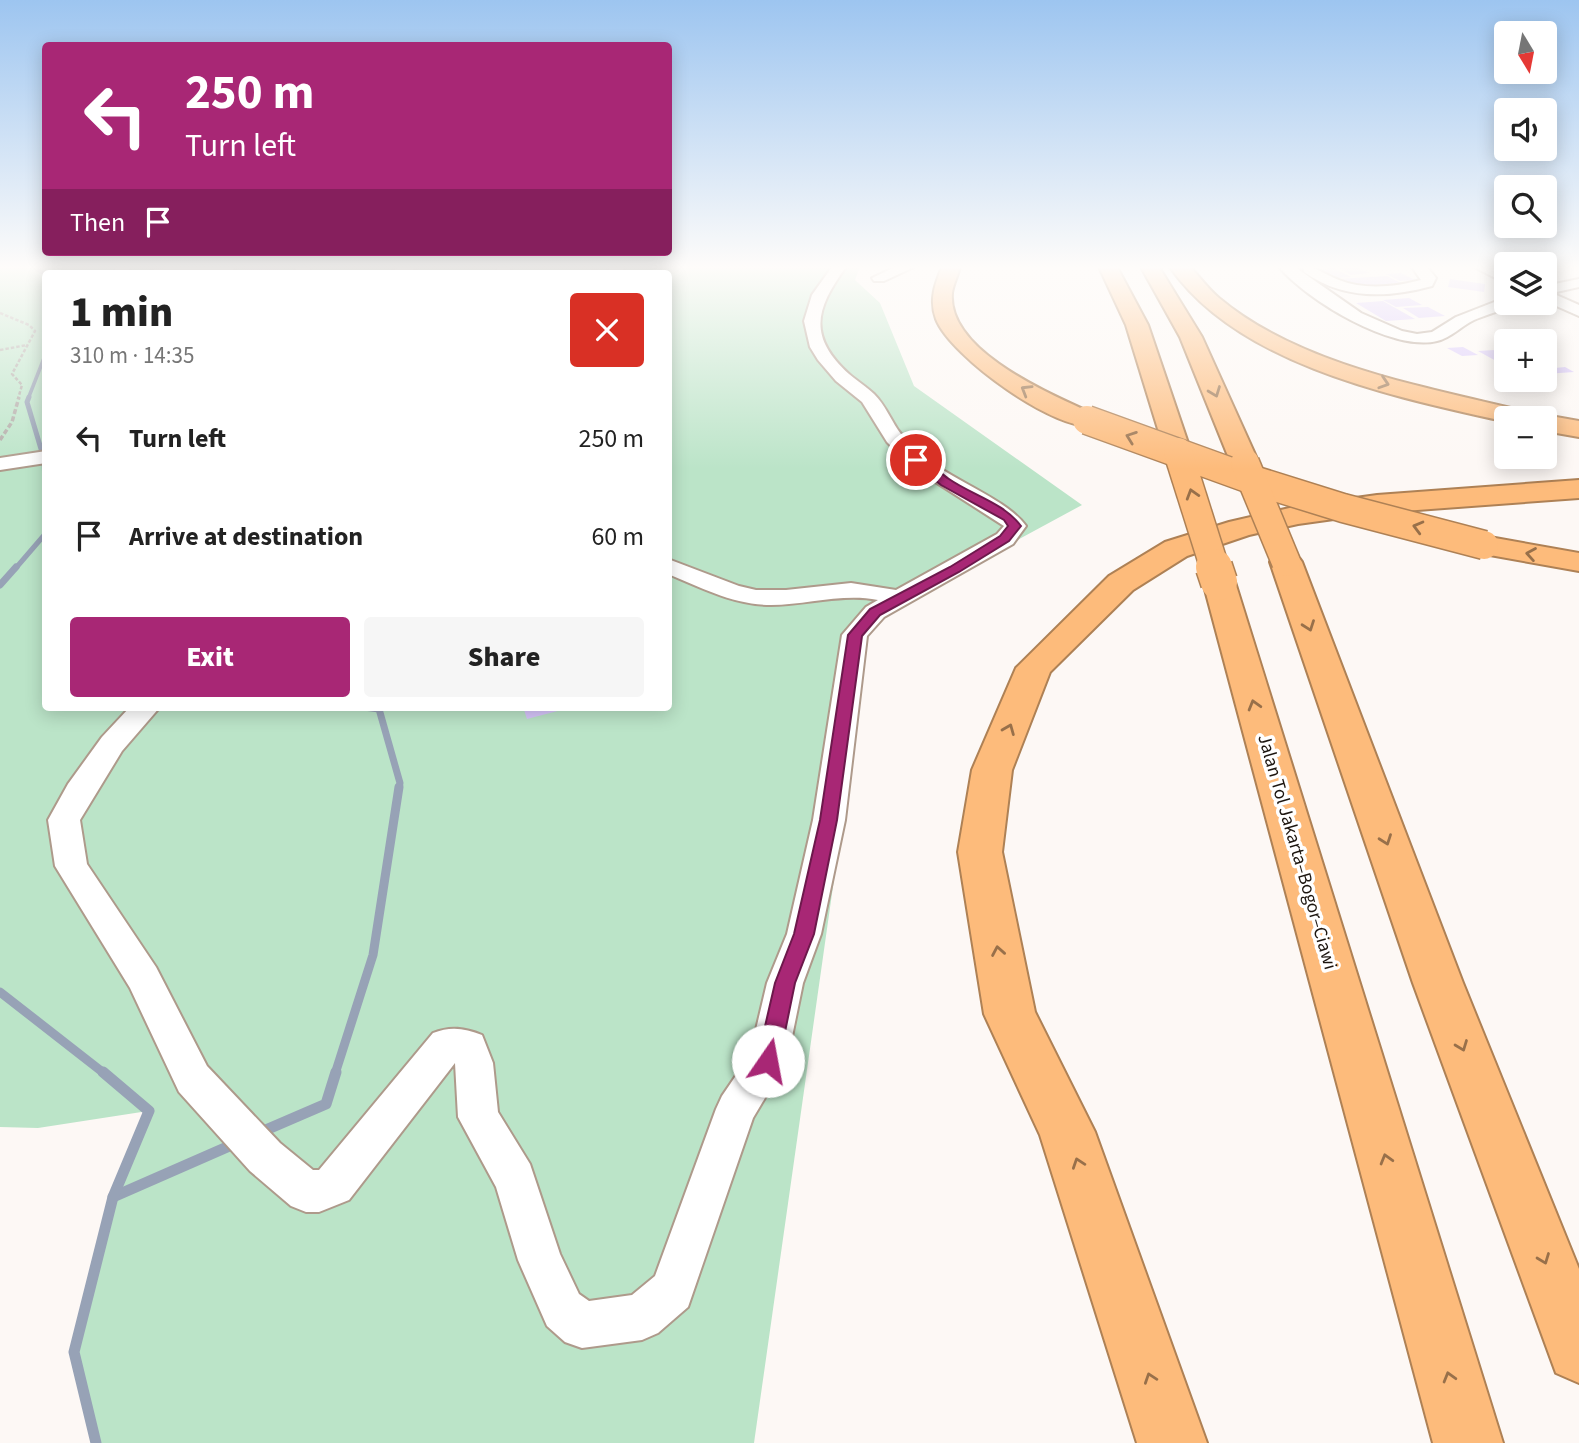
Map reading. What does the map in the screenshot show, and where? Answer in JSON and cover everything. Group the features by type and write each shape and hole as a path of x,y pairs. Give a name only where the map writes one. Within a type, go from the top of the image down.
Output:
{"highway":[{"path":"956,334 969,352 1042,400 1087,420 1276,487 1484,545 1579,562"},
{"name":"Jalan Tol Jakarta–Bogor–Ciawi","path":"1140,334 1219,582 1468,1443"},
{"path":"1190,334 1286,562 1438,983 1579,1350"},
{"path":"1266,334 1293,350 1388,384 1494,411"},
{"path":"1557,424 1579,429"},
{"path":"1172,1443 1067,1132 1010,1014 983,865 981,852 992,770 1034,668 1121,583 1176,549 1240,528 1298,515 1377,504 1579,489"}],"street":[{"path":"142,711 112,744 79,792 64,820 71,866 143,978 193,1079 253,1143 306,1191 319,1191 334,1185 446,1045 469,1047 474,1063 478,1117 515,1179 540,1260 563,1310 582,1325 642,1317 672,1291 736,1109 768,1061 785,983 804,934 829,820 855,635 875,612 1005,539 1015,526 1008,517 945,482 916,460 893,437 868,398 839,374 824,356 814,334"},
{"path":"1400,334 1423,339 1441,334"},
{"path":"0,464 37,458"},
{"path":"672,568 740,596 771,598 870,590 898,599"}],"path":[{"path":"0,440 12,422 22,385 12,374 13,364 33,334"},
{"path":"0,349 28,345"}],"green space":[{"path":"0,334 42,334 42,711 672,711 672,334 893,334 914,386 1082,505 871,619 754,1443 96,1443 74,1352 113,1197 148,1111 38,1128 0,1127"}],"building":[{"path":"1463,347 1478,355 1462,356 1447,348"},
{"path":"1494,350 1494,360 1478,351"},
{"path":"1565,367 1574,372 1557,373 1557,368"},
{"path":"524,711 558,711 527,719"}],"waterway":[{"path":"28,399 42,363"},
{"path":"29,397 27,402 42,452"},
{"path":"15,569 42,538"},
{"path":"0,585 16,567"},
{"path":"380,711 400,783 399,789"},
{"path":"335,1074 373,955 399,787"},
{"path":"0,992 105,1074"},
{"path":"103,1072 149,1111 113,1197"},
{"path":"261,1132 326,1104 336,1072"},
{"path":"113,1197 234,1144"},
{"path":"96,1443 74,1352 113,1197"}],"route":[{"path":"768,1061 785,983 804,934 829,820 855,635 875,612 1005,539 1015,526 1008,517 945,482 916,460"}]}
